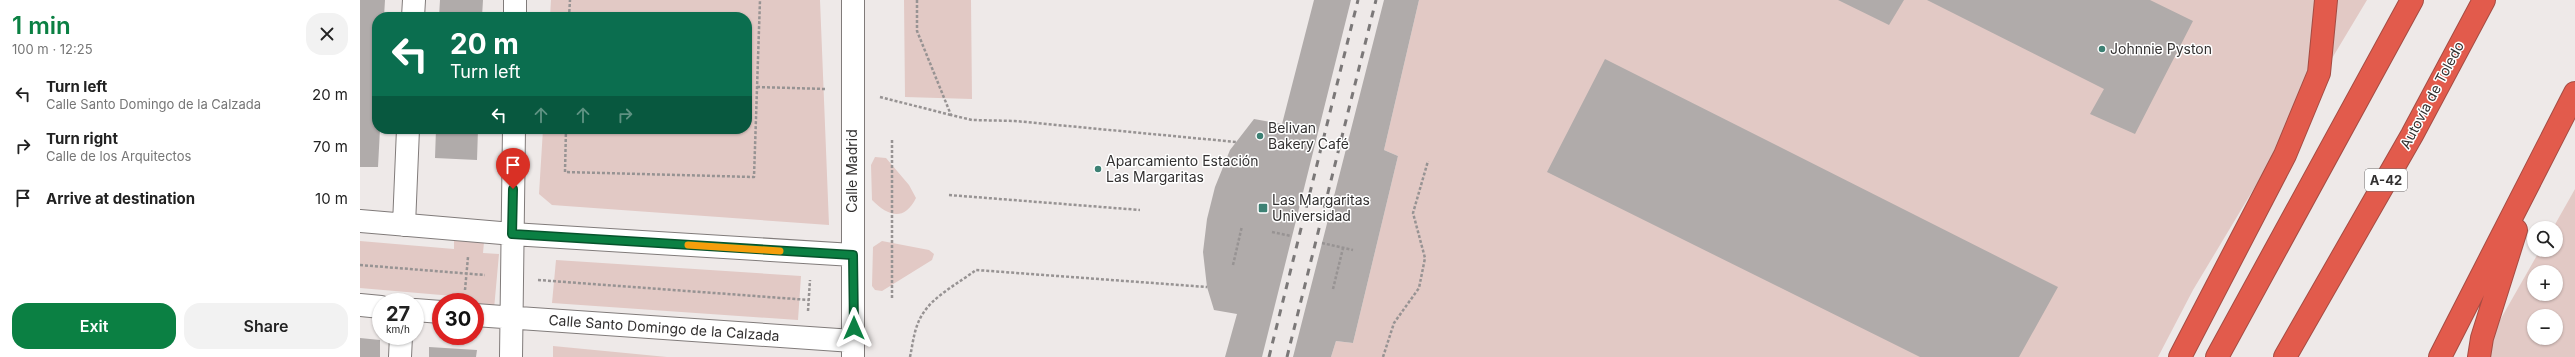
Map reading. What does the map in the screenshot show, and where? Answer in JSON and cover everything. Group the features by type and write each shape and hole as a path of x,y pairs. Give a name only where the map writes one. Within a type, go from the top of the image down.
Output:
{"highway":[{"path":"2180,357 2285,155 2319,73 2326,0"},
{"path":"2217,357 2412,0"},
{"name":"Autovía de Toledo","path":"2286,357 2412,134 2484,0"},
{"path":"2440,357 2575,93"},
{"path":"2479,357 2482,338 2535,172"}],"street":[{"path":"413,12 414,0"},
{"path":"515,0 515,12"},
{"name":"Calle Madrid","path":"853,0 853,349"},
{"path":"404,225 408,134"},
{"path":"512,357 511,318 514,134"},
{"path":"360,221 512,234 853,255"},
{"path":"360,305 372,306"},
{"name":"Calle Santo Domingo de la Calzada","path":"484,316 853,349"},
{"path":"400,357 401,345"}],"path":[{"path":"569,12 570,0"},
{"path":"566,134 565,172 754,177 760,0"},
{"path":"917,0 917,31 951,115"},
{"path":"757,87 853,90 972,120 994,120 1236,142"},
{"path":"892,140 892,300"},
{"path":"1383,357 1394,323 1419,288 1425,258 1413,214 1428,161"},
{"path":"949,195 1140,210"},
{"path":"1233,265 1242,226"},
{"path":"465,293 471,231"},
{"path":"1272,232 1291,236"},
{"path":"1322,243 1353,250"},
{"path":"1333,289 1343,248"},
{"path":"360,265 809,300"},
{"path":"910,357 915,331 921,316 929,306 976,270 1207,287"}],"shaded area":[{"path":"551,0 820,0 829,225 552,205 539,194 543,134 752,134 752,12 550,12"},
{"path":"904,0 971,0 972,99 905,97"},
{"path":"1419,0 2367,0 2193,290 2158,357 1331,357 1336,341 1353,343 1398,156 1384,150"},
{"path":"875,157 886,158 909,185 916,198 906,211 896,214 890,213 872,200 871,165"},
{"path":"2575,189 2575,357 2479,357 2527,273 2527,301 2563,301 2563,265 2531,265 2536,257 2563,257 2563,221 2557,221"},
{"path":"454,239 484,242 483,253 499,254 494,309 484,308 484,293 432,294 360,288 360,241 454,249"},
{"path":"882,241 929,250 934,254 932,260 882,291 875,290 872,286 873,247"},
{"path":"556,260 801,276 798,320 552,303"},
{"path":"553,346 667,357 553,357"}],"building":[{"path":"360,0 385,0 384,12 372,12 372,134 380,134 378,167 360,167"},
{"path":"440,0 483,0 482,12 439,12"},
{"name":"Las Margaritas Universidad","path":"1314,0 1351,0 1262,357 1225,357 1237,314 1214,310 1207,287 1203,252 1207,219 1215,187 1230,150 1254,119 1282,124"},
{"path":"1384,0 1419,0 1384,150 1398,156 1353,343 1336,341 1331,357 1293,357"},
{"path":"1838,0 1904,0 1889,25"},
{"name":"Johnnie Pyston","path":"1927,0 2150,0 2193,21 2135,134 2090,114 2104,89"},
{"path":"1605,59 2058,287 2019,357 1920,357 1547,172"},
{"path":"436,134 478,134 477,160 435,158"},
{"path":"360,338 372,339 372,345 380,345 380,357 360,357"},
{"path":"429,347 477,350 476,357 429,357"}],"railway":[{"path":"1269,357 1358,0"},
{"path":"1287,357 1376,0"}],"slow traffic":[{"path":"688,245 780,251"}],"place":[{"name":"Johnnie Pyston","path":"2102,49"},
{"name":"Belivan Bakery Café","path":"1260,136"},
{"name":"Aparcamiento Estación Las Margaritas","path":"1098,169"},
{"name":"Las Margaritas Universidad","path":"1263,208"}],"route":[{"path":"513,189 512,234 853,255 854,328"}]}
